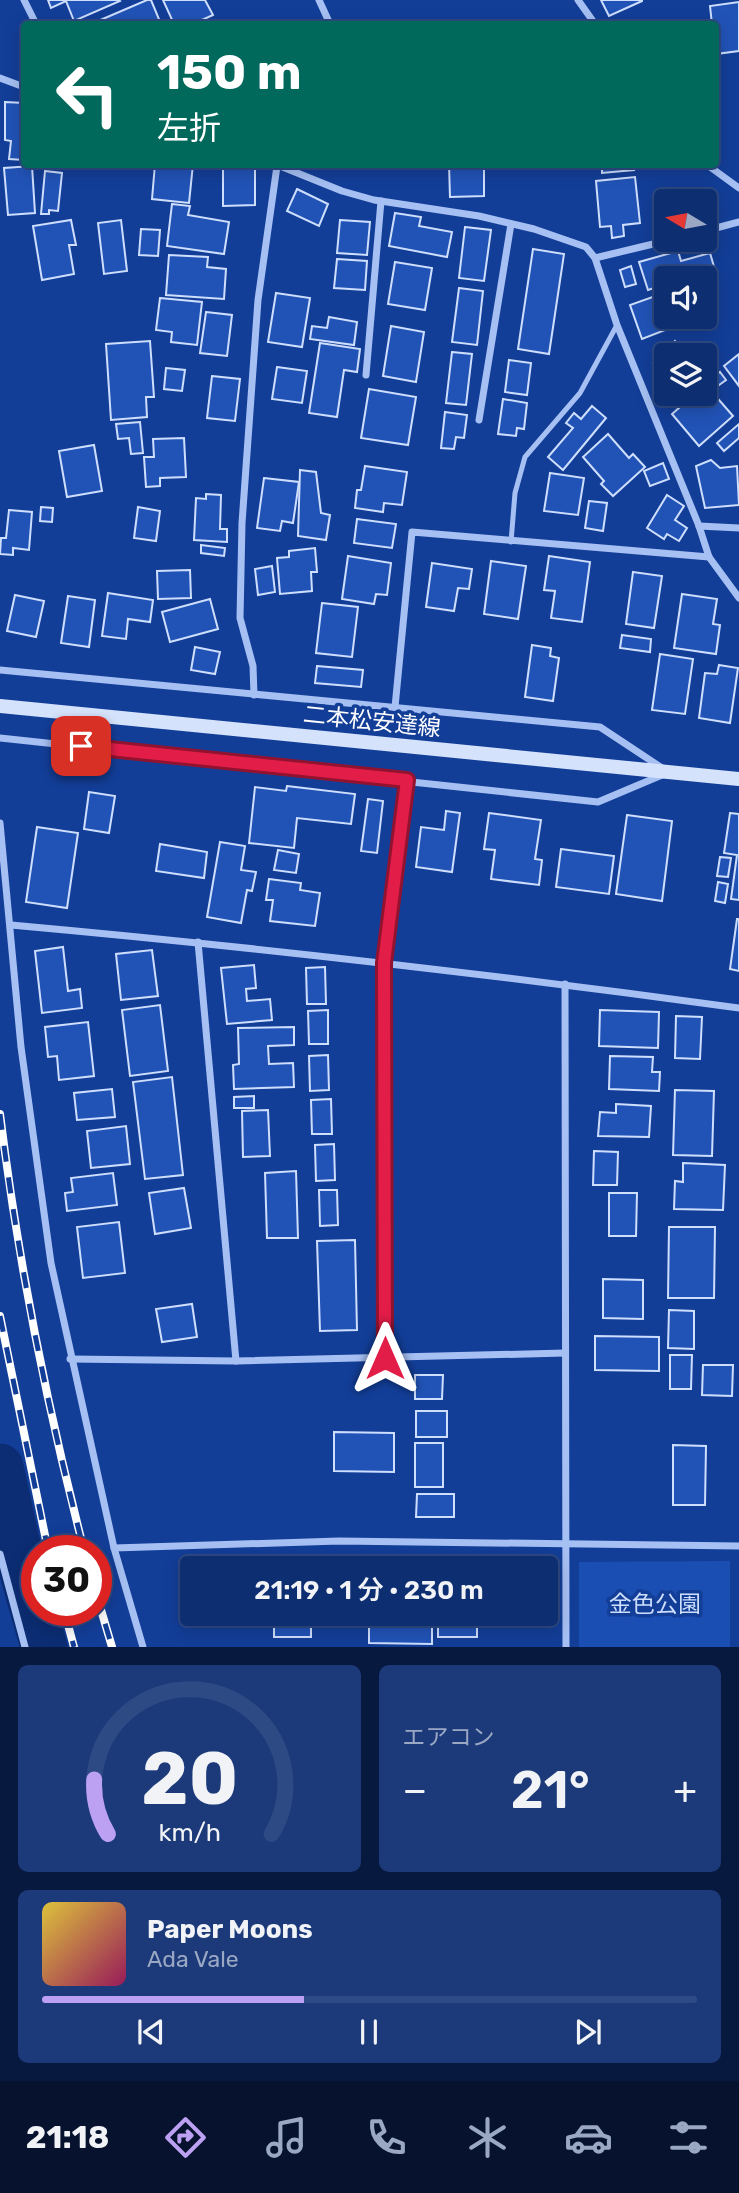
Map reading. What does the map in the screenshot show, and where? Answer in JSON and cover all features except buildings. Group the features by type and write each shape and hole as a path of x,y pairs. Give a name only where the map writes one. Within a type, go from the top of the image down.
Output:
{"main road":[{"name":"二本松安達線","path":"0,706 739,779"}],"street":[{"path":"23,0 34,21"},
{"path":"318,0 328,21"},
{"path":"578,0 593,21"},
{"path":"0,78 21,86"},
{"path":"254,695 253,666 240,618 242,523 258,300 276,168"},
{"path":"284,168 342,191 381,201 479,216 534,229 586,247 595,258 617,325 699,526 709,557 739,598"},
{"path":"712,168 739,188"},
{"path":"366,374 381,201"},
{"path":"718,228 739,222"},
{"path":"479,420 511,224"},
{"path":"595,258 654,244"},
{"path":"699,526 739,528"},
{"path":"395,707 412,532 709,557"},
{"path":"0,670 600,727 669,772"},
{"path":"0,738 598,802 669,772"},
{"path":"385,1358 384,963 407,780"},
{"path":"0,823 21,1047 51,1263 70,1359 114,1548 143,1647"},
{"path":"11,925 384,963 739,1008"},
{"path":"198,942 236,1361"},
{"path":"565,984 566,1647"},
{"path":"70,1359 236,1361 565,1353"},
{"path":"114,1548 340,1541 739,1546"},
{"path":"0,1554 3,1582 25,1647"}],"lane":[{"path":"511,542 515,493 525,457 580,393 617,325"}],"green space":[{"name":"金色公園","path":"730,1561 730,1647 579,1647 579,1562"}],"waterway":[{"path":"0,1467 24,1577 44,1647"}],"railway":[{"path":"0,1114 35,1333 80,1535"},
{"path":"0,1316 45,1535"},
{"path":"68,1626 74,1647"},
{"path":"106,1626 112,1647"}],"route":[{"path":"81,746 407,780 384,963 385,1358"}]}
